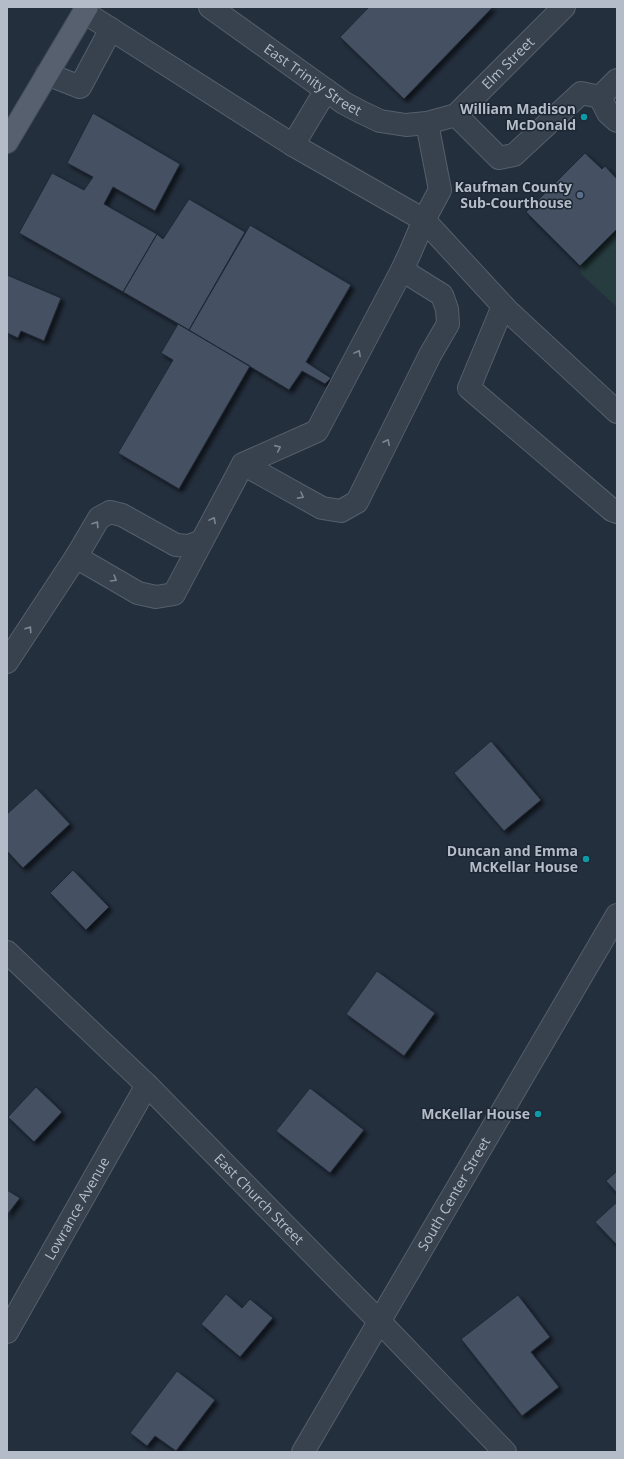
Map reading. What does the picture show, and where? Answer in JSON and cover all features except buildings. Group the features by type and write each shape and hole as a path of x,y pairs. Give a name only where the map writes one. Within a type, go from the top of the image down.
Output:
{"main road":[{"path":"7,142 85,10"}],"street":[{"name":"East Trinity Street","path":"210,7 355,109 380,121 406,125 427,123"},
{"name":"Elm Street","path":"427,123 456,115 564,7"},
{"path":"85,10 111,29 293,145 424,220 503,306 617,412"},
{"path":"47,74 80,87 111,29"},
{"path":"600,97 617,80"},
{"path":"293,145 326,90"},
{"path":"456,115 498,158 514,155 581,93 600,97"},
{"path":"600,97 608,113 617,121"},
{"path":"76,557 138,594 156,597 174,594 243,464 317,431 402,270 424,220 440,190 427,123"},
{"path":"243,464 322,508 341,512 357,502 430,355 448,324 447,309 442,294 402,270"},
{"path":"503,306 469,388 612,510 617,512"},
{"path":"7,662 76,557 99,518 110,512 122,515 176,546 189,546 202,541"},
{"name":"South Center Street","path":"303,1452 617,915"},
{"name":"East Church Street","path":"7,952 147,1085 379,1321 505,1452"},
{"name":"Lowrance Avenue","path":"7,1332 147,1085"}],"green space":[{"path":"617,229 617,307 581,274 580,266"}],"place":[{"name":"William Madison McDonald","path":"584,117"},
{"name":"Kaufman County Sub-Courthouse","path":"580,195"},
{"name":"Duncan and Emma McKellar House","path":"586,859"},
{"name":"McKellar House","path":"538,1114"}]}
